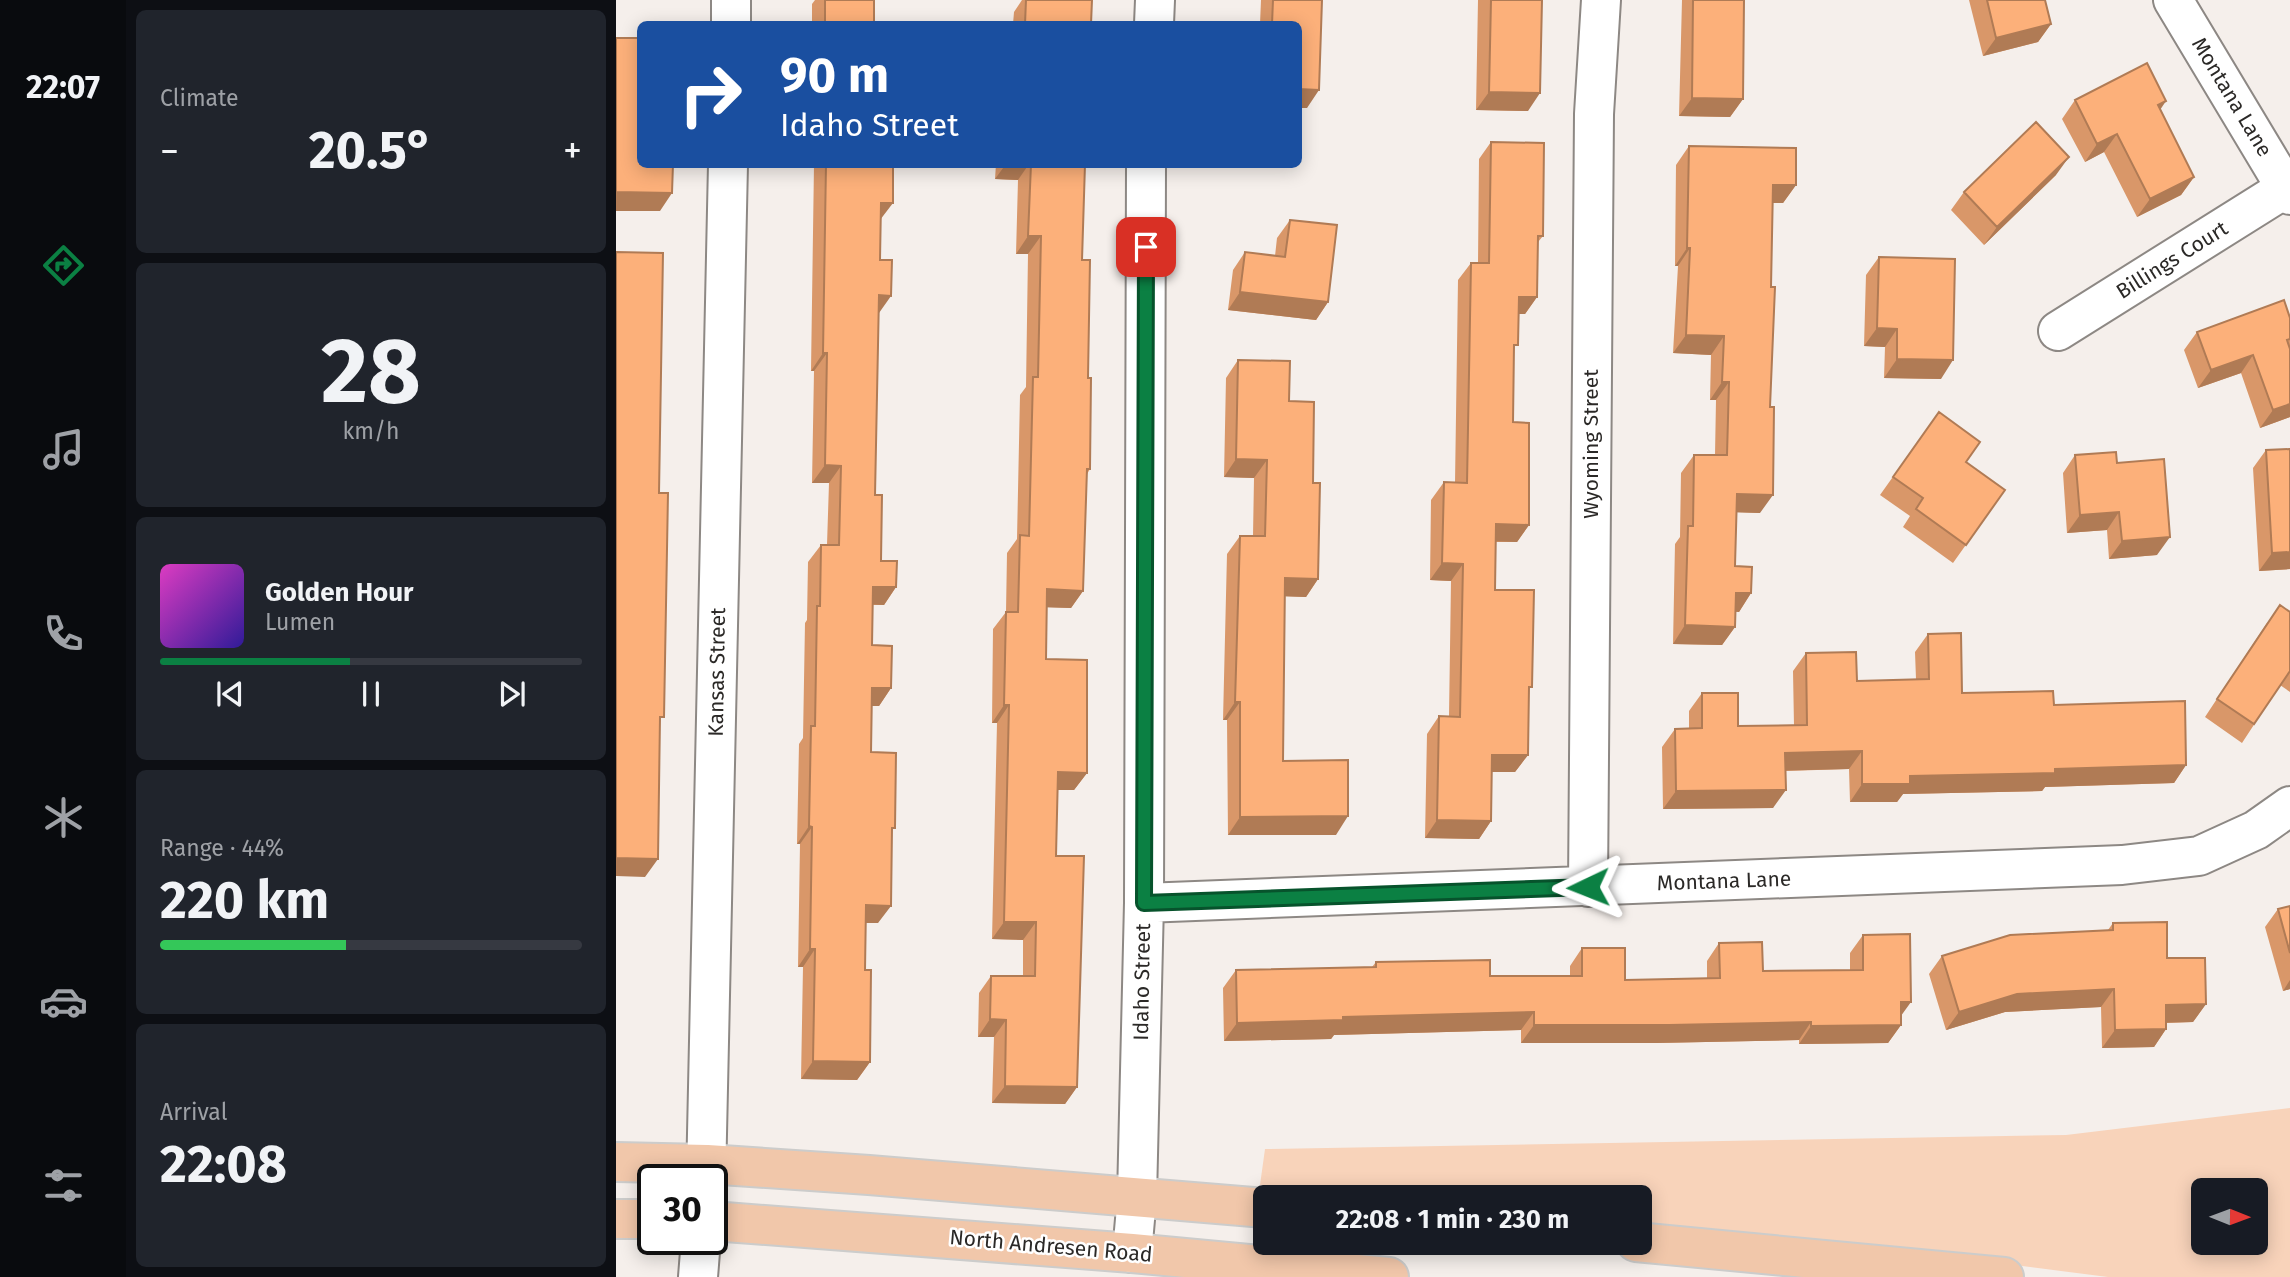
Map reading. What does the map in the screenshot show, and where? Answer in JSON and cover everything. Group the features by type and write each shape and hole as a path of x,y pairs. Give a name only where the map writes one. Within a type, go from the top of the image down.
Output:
{"main road":[{"path":"616,1162 637,1164"},
{"path":"728,1173 1136,1197 1253,1207"},
{"path":"616,1219 637,1219"},
{"name":"North Andresen Road","path":"728,1222 1132,1253 1388,1277"},
{"path":"1652,1244 2004,1277"}],"street":[{"path":"731,0 731,21"},
{"path":"1154,21 1155,0"},
{"name":"Wyoming Street","path":"1588,887 1594,114 1601,0"},
{"name":"Montana Lane","path":"2174,0 2288,192"},
{"name":"Kansas Street","path":"706,1164 728,168"},
{"name":"Idaho Street","path":"1132,1253 1144,903 1146,168"},
{"name":"Billings Court","path":"2058,331 2288,192"},
{"name":"Montana Lane","path":"1144,903 2122,864 2199,856 2256,830 2290,806"},
{"path":"698,1277 700,1255"}],"shaded area":[{"path":"2290,1108 2290,1277 2108,1277 1857,1245 1652,1224 1652,1185 1260,1185 1265,1149 2066,1135"}],"building":[{"path":"825,0 874,0 874,21 825,21"},
{"path":"1026,0 1092,0 1091,21 1025,21"},
{"path":"1273,0 1322,0 1319,90 1302,89 1302,21 1272,21"},
{"path":"1491,0 1542,0 1540,93 1489,92"},
{"path":"1693,0 1744,0 1743,99 1692,98"},
{"path":"1987,0 2045,0 2051,24 1996,38"},
{"path":"616,38 637,38 637,168 673,168 672,193 616,192"},
{"path":"2147,63 2166,101 2158,105 2194,177 2150,199 2117,134 2097,144 2075,100"},
{"path":"2036,122 2069,157 1997,227 1964,192"},
{"path":"1491,142 1544,143 1543,236 1538,236 1537,297 1519,297 1518,345 1514,345 1513,422 1529,423 1529,525 1496,524 1495,590 1534,590 1528,755 1492,755 1491,821 1437,820 1439,716 1460,717 1463,564 1442,563 1444,482 1467,483 1471,263 1489,263"},
{"path":"1689,146 1796,148 1796,185 1773,185 1771,287 1775,287 1770,407 1774,407 1773,495 1737,494 1735,566 1752,567 1751,593 1736,593 1735,627 1685,625 1688,526 1693,526 1694,455 1727,455 1729,382 1722,382 1724,336 1686,335 1690,248 1687,248"},
{"path":"826,168 893,168 893,203 881,203 880,260 892,260 891,296 879,295 875,495 882,495 881,561 897,561 896,587 873,587 872,645 892,646 891,688 872,688 871,752 896,753 895,828 892,828 891,906 866,905 865,970 871,970 870,1062 813,1061 815,949 810,949 811,726 815,726 821,545 839,545 841,466 825,465 827,353 823,353"},
{"path":"1031,168 1085,168 1082,260 1090,260 1088,378 1091,378 1090,469 1087,469 1083,591 1047,589 1046,659 1087,660 1087,773 1058,772 1056,856 1084,856 1077,1087 1005,1086 1006,1020 990,1019 991,976 1035,976 1036,922 1004,922 1009,705 1004,705 1006,612 1018,612 1020,535 1029,536 1033,377 1038,377 1041,236 1028,236"},
{"path":"1290,220 1337,225 1328,302 1240,292 1245,252 1285,257"},
{"path":"616,252 663,253 659,493 668,493 664,717 660,717 658,859 616,858"},
{"path":"1879,257 1955,259 1953,360 1897,359 1897,329 1877,328"},
{"path":"2284,300 2290,318 2290,339 2287,340 2290,349 2290,404 2273,410 2253,355 2211,370 2197,332"},
{"path":"1238,360 1290,361 1289,401 1314,402 1313,483 1320,483 1318,579 1285,578 1283,761 1348,760 1348,816 1240,817 1240,702 1235,702 1240,536 1265,536 1267,460 1236,459"},
{"path":"1939,412 1980,442 1966,462 2005,490 1966,545 1916,509 1923,498 1893,477"},
{"path":"2290,449 2290,552 2272,553 2266,450"},
{"path":"2116,452 2117,463 2164,459 2170,537 2122,541 2119,512 2080,515 2075,455"},
{"path":"2280,605 2290,612 2290,671 2254,724 2217,699"},
{"path":"1961,633 1962,693 2053,691 2054,705 2185,701 2186,765 2055,769 2055,773 1910,776 1910,784 1862,784 1862,751 1785,753 1786,790 1676,791 1675,729 1702,728 1702,693 1738,693 1738,726 1807,725 1806,653 1856,652 1857,681 1929,679 1928,634"},
{"path":"2290,906 2290,953 2278,909"},
{"path":"2167,922 2167,958 2205,958 2206,1004 2166,1005 2166,1029 2115,1030 2114,989 2017,994 1959,1012 1942,956 2010,935 2113,930 2113,923"},
{"path":"1910,934 1911,1002 1901,1002 1901,1025 1811,1026 1811,1022 1534,1025 1534,1012 1237,1023 1236,970 1376,967 1376,962 1490,960 1490,976 1582,976 1582,948 1625,948 1625,980 1720,978 1719,943 1762,942 1763,971 1863,970 1863,935"}],"route":[{"path":"1146,247 1144,903 1588,887"}]}
